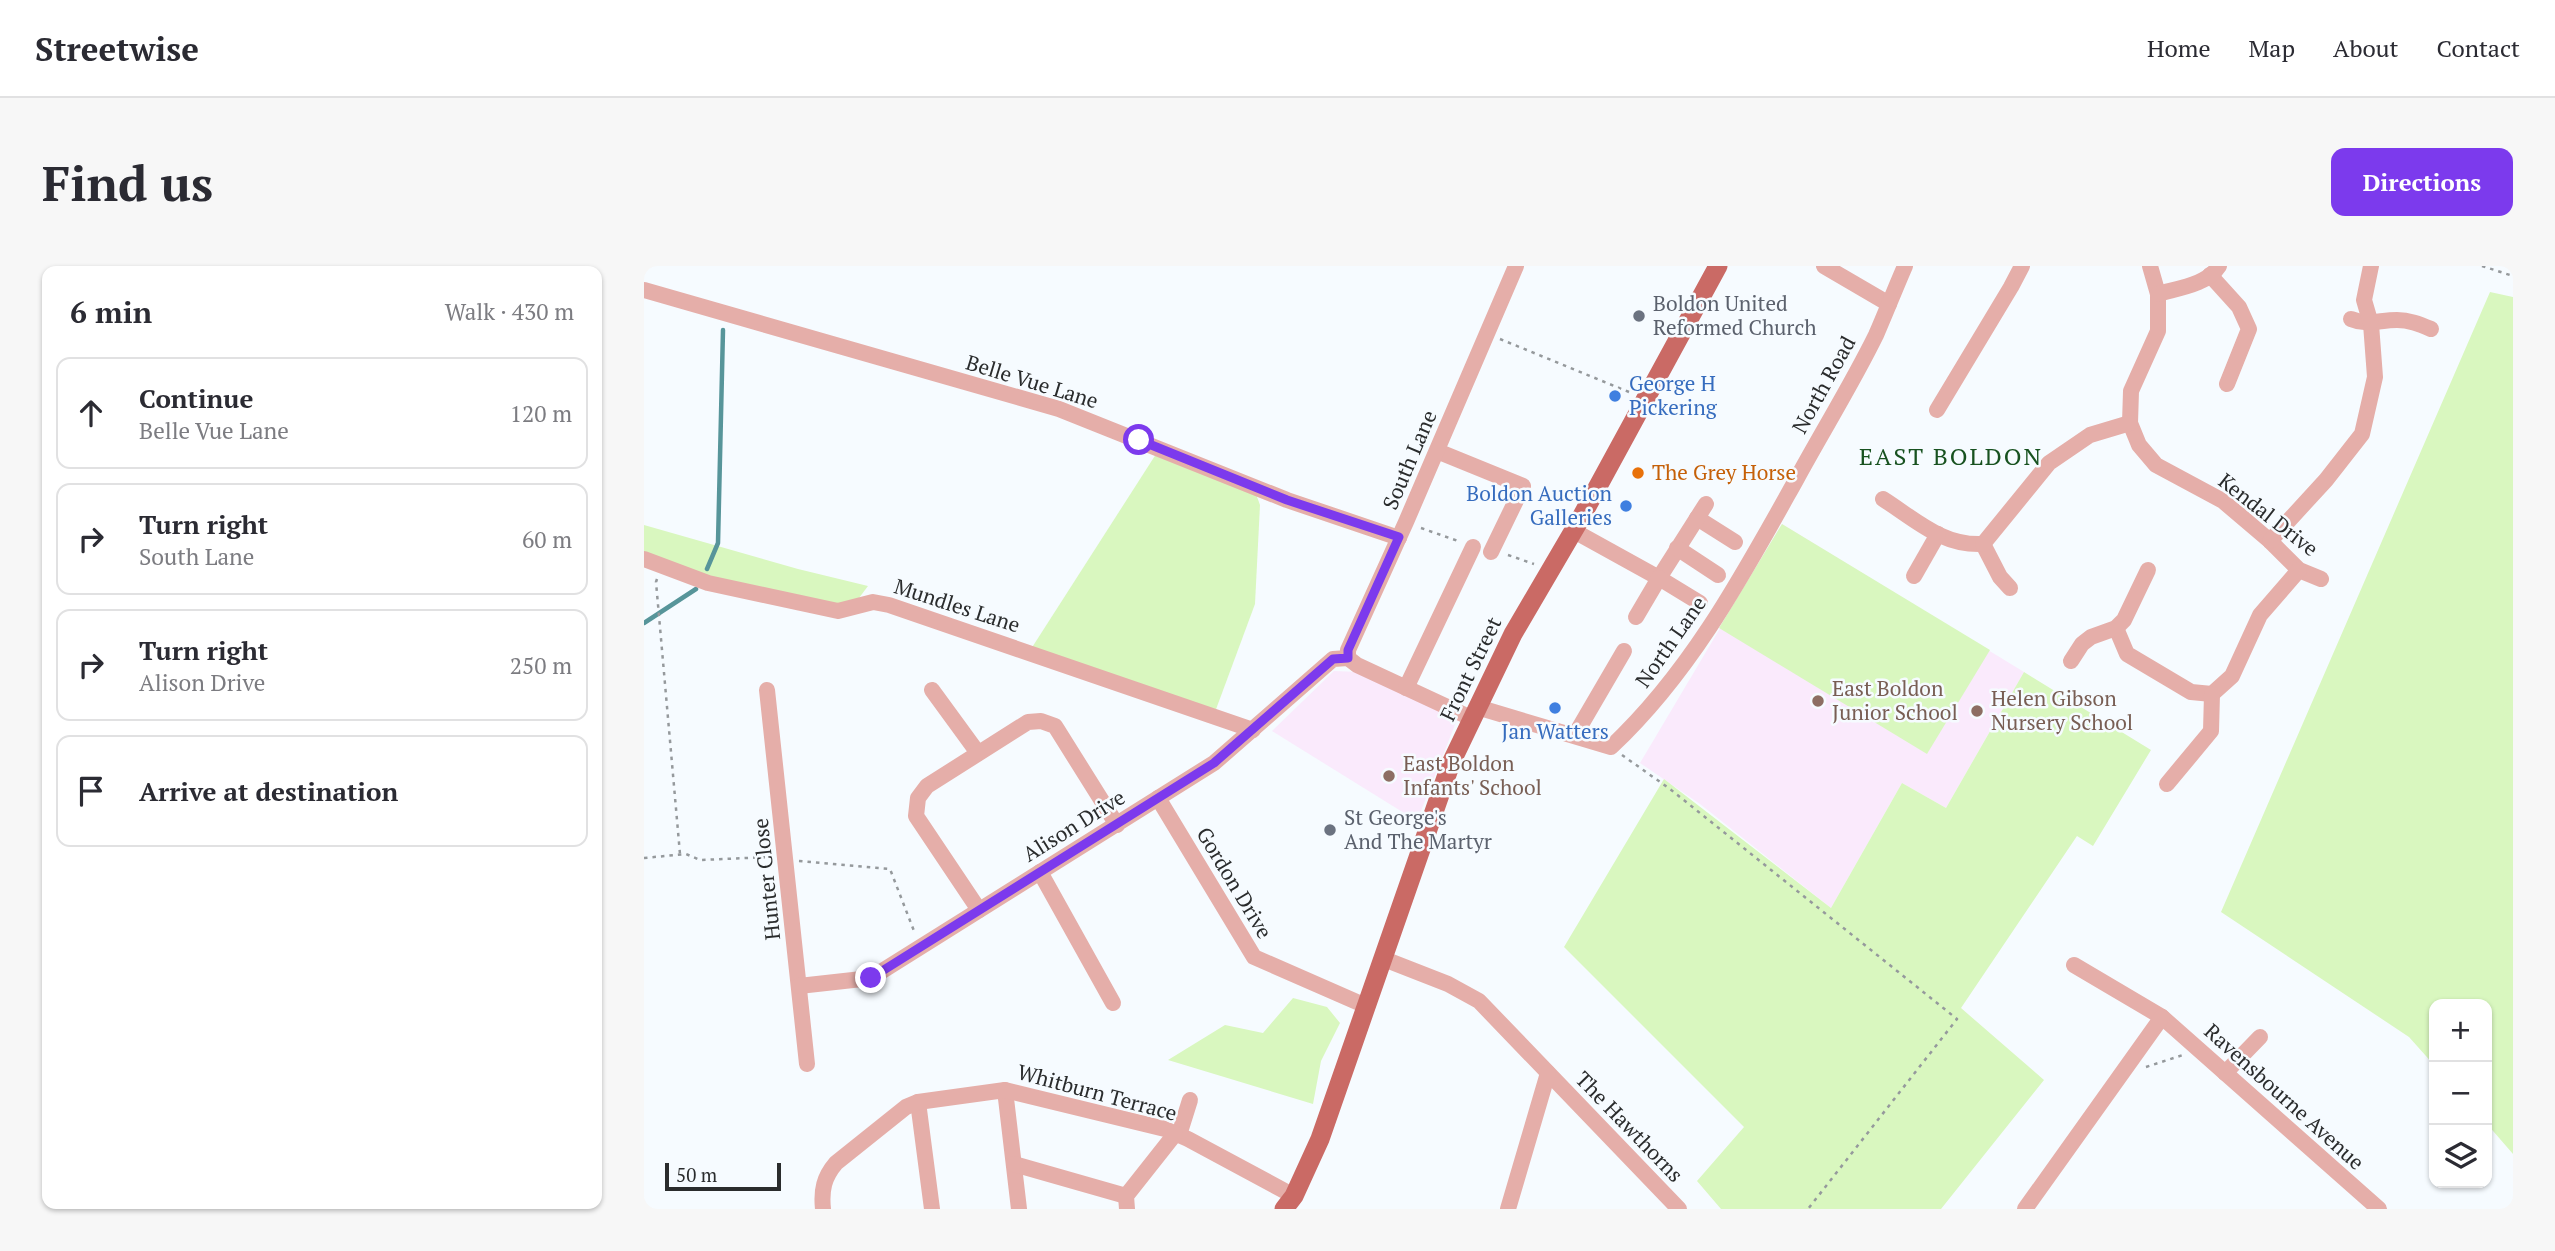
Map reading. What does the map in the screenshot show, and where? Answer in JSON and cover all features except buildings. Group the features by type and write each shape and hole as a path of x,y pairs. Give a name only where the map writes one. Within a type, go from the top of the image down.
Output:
{"main road":[{"name":"Front Street","path":"1293,1205 1320,1139 1451,763 1474,712 1513,634 1574,531 1718,266"}],"street":[{"name":"South Lane","path":"1348,658 1348,650 1516,266"},
{"path":"1824,266 1889,304"},
{"name":"North Road","path":"1773,521 1875,337 1905,266"},
{"path":"1937,410 2022,266"},
{"path":"1983,544 2049,463 2090,435 2130,423 2131,391 2158,331 2158,294 2150,266"},
{"path":"2270,541 2326,480 2362,434 2375,377 2371,324 2364,300 2371,266"},
{"path":"2158,294 2197,283 2215,270 2239,307 2249,329 2227,384"},
{"name":"Belle Vue Lane","path":"644,290 1059,409 1287,500 1399,537"},
{"path":"2351,319 2371,324 2398,320 2431,329"},
{"name":"Kendal Drive","path":"2130,423 2139,445 2156,465 2223,501 2299,570 2321,579"},
{"path":"1437,451 1523,486 1491,552"},
{"path":"1883,499 1955,543 1983,544"},
{"path":"1636,617 1701,511 1735,542"},
{"name":"North Lane","path":"1611,747 1668,688 1707,633 1773,521"},
{"path":"1574,531 1700,603"},
{"path":"1914,576 1938,534"},
{"path":"1983,544 2000,577 2010,587"},
{"path":"1406,688 1473,547"},
{"path":"1677,548 1718,575"},
{"name":"Mundles Lane","path":"644,559 708,583 838,611 873,602 889,604 1253,730"},
{"path":"2071,661 2082,644 2091,637 2116,628 2124,620 2148,570"},
{"path":"2167,784 2211,731 2212,694 2232,676 2260,615 2299,570"},
{"path":"2116,628 2127,654 2191,692 2212,694"},
{"path":"1575,735 1624,651"},
{"path":"1348,658 1406,688 1474,712 1575,735 1611,747"},
{"name":"Alison Drive","path":"799,986 871,978 1214,763 1333,659 1348,658"},
{"name":"Hunter Close","path":"767,690 807,1064"},
{"path":"932,690 978,753"},
{"path":"979,910 916,816 918,798 927,786 1028,722 1041,721 1055,726 1117,825"},
{"name":"Gordon Drive","path":"1158,798 1254,957 1366,1006"},
{"path":"1040,872 1113,1003"},
{"name":"The Hawthorns","path":"1384,959 1448,984 1479,1002 1679,1209"},
{"name":"Ravensbourne Avenue","path":"2074,965 2162,1017 2379,1209"},
{"path":"2032,1207 2162,1017"},
{"path":"2225,1073 2260,1037"},
{"name":"The Hawthorns","path":"1508,1209 1548,1073"},
{"path":"1005,1090 1019,1209"},
{"name":"Whitburn Terrace","path":"918,1102 1005,1090 1022,1092 1177,1135 1293,1205"},
{"path":"1014,1164 1127,1202 1177,1135 1190,1100"},
{"path":"823,1209 823,1184 836,1163 906,1107 918,1102 932,1209"}],"path":[{"path":"2483,266 2513,276"},
{"path":"1487,333 1645,399"},
{"path":"668,568 656,582 680,854"},
{"path":"1611,747 1670,789 1957,1019 1808,1209"},
{"path":"2122,1074 2199,1050"}],"shaded area":[{"name":"East Boldon Junior School","path":"1782,524 2024,672 1946,808 1902,783 1831,908 1700,804 1640,763"},
{"name":"East Boldon Infants' School","path":"1334,671 1359,672 1458,717 1417,821 1272,731"}],"green space":[{"path":"2490,292 2513,297 2513,1154 2492,1130 2492,999 2429,999 2429,1059 2409,1037 2221,912"},
{"path":"1158,451 1256,494 1260,505 1255,604 1215,712 1031,649"},
{"path":"1782,524 1990,650 1927,754 1719,628"},
{"path":"644,525 868,586 856,602 838,609 710,580 644,554"},
{"path":"2024,672 2151,750 2093,846 2077,836 1961,1008 2044,1080 1941,1209 1721,1209 1697,1181 1744,1127 1564,947 1664,779 1831,908 1902,783 1946,808"},
{"path":"1293,998 1327,1007 1340,1023 1321,1061 1313,1104 1168,1060 1225,1025 1263,1033"}],"waterway":[{"path":"707,569 718,543 723,330"},
{"path":"644,623 696,589"}],"place":[{"name":"Boldon United Reformed Church","path":"1639,316"},
{"name":"George H Pickering","path":"1615,396"},
{"name":"The Grey Horse","path":"1638,473"},
{"name":"Boldon Auction Galleries","path":"1626,506"},
{"name":"East Boldon Junior School","path":"1818,701"},
{"name":"Jan Watters","path":"1555,708"},
{"name":"Helen Gibson Nursery School","path":"1977,711"},
{"name":"East Boldon Infants' School","path":"1389,776"},
{"name":"St George's And The Martyr","path":"1330,830"}],"district":[{"name":"EAST BOLDON","path":"1951,457"}],"route":[{"path":"871,978 1214,763 1333,659 1348,658 1348,650 1399,537 1287,500 1139,440"}]}
